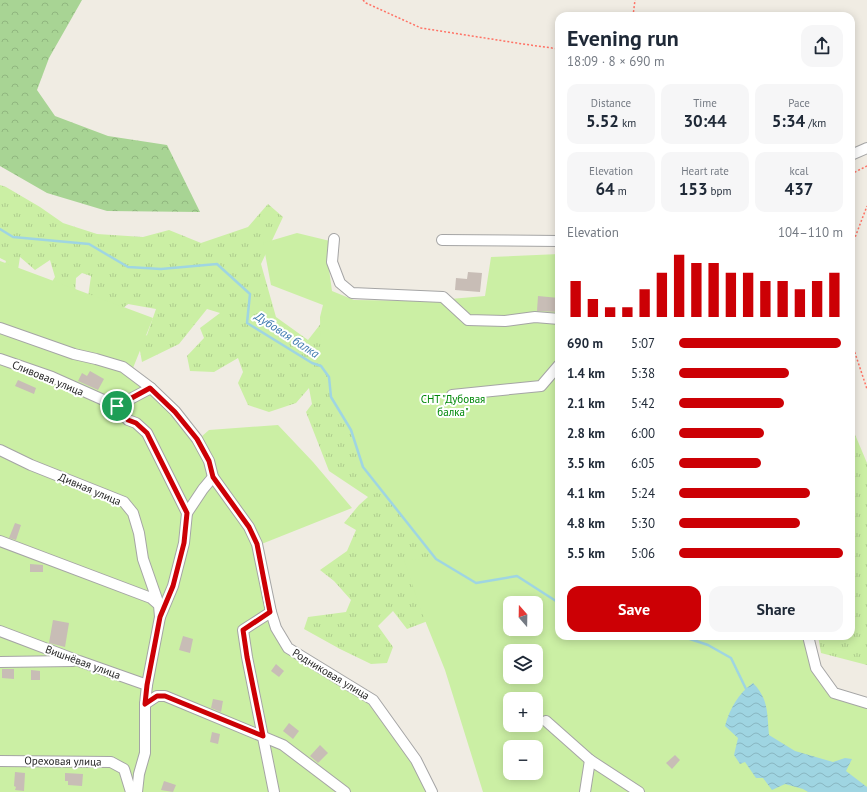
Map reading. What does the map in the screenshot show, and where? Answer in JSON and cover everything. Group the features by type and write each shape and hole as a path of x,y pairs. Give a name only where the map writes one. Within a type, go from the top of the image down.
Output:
{"street":[{"path":"855,153 867,148"},
{"path":"334,239 332,262 340,284 352,293 443,297 468,320 505,321 534,317 555,319"},
{"path":"442,240 555,241"},
{"name":"Родниковая улица","path":"0,328 74,354 123,367 150,388 175,412 197,439 209,461 213,477 249,527 257,544 270,612 276,628 288,648 373,700 416,760 432,792"},
{"name":"Сливовая улица","path":"0,359 52,377 117,406"},
{"path":"452,395 541,386 555,370"},
{"path":"150,388 117,406 128,420 136,423 147,433 187,513"},
{"name":"Дивная улица","path":"0,450 38,468 124,502 133,513 143,559 159,605 160,617"},
{"path":"136,792 145,753 145,704 147,685 160,617 173,586 184,543 187,513 203,488 213,477"},
{"path":"0,541 151,598 159,605"},
{"path":"270,612 243,630 274,792"},
{"name":"Вишнёвая улица","path":"0,631 147,685"},
{"path":"809,640 816,668 834,693 867,703"},
{"path":"0,662 79,661"},
{"path":"145,704 157,696 165,696 263,736 283,745 345,792"},
{"path":"546,721 590,760 639,792"},
{"path":"584,792 590,760"},
{"name":"Ореховая улица","path":"0,761 111,762 124,769 131,792"}],"path":[{"path":"363,0 366,3 421,28 555,48"},
{"path":"634,12 635,0"},
{"path":"855,172 867,166"},
{"path":"855,238 867,206"},
{"path":"855,353 867,389"}],"green space":[{"path":"0,0 82,0 49,58 37,90 55,116 108,136 167,145 200,212 107,211 47,193 0,166"},
{"path":"0,185 40,207 63,223 97,234 143,237 169,230 201,243 248,227 268,204 283,217 261,264 276,317 308,340 326,317 489,467 542,596 503,596 503,632 446,614 407,629 393,611 378,626 393,647 387,663 371,664 304,629 308,617 346,612 351,600 334,581 320,570 347,551 356,530 344,523 368,497 329,471 306,412 312,404 309,388 296,403 269,412 248,405 238,383 243,372 238,358 214,372 190,371 187,356 204,338 200,328 220,313 207,309 179,344 142,362 138,340 147,335 156,309 128,304 108,321 88,297 91,276 82,273 76,278 75,296 50,285 55,277 50,260 35,270 20,257 15,289 2,273 6,261 0,258"},
{"name":"СНТ \"Дубовая балка\"","path":"297,233 330,241 328,262 332,291 354,300 427,301 485,296 491,257 555,254 555,640 813,640 818,681 867,702 867,792 483,792 445,670 422,613 404,560 436,558 363,467 351,430 331,397 329,377 321,366 320,317 323,305 271,285 263,243"},
{"path":"0,261 153,318 133,368 201,437 209,430 278,425 313,462 352,508 254,547 282,647 368,703 411,761 427,792 0,792"},
{"path":"855,434 867,463 867,665 821,653 819,640 855,640"},
{"path":"543,597 555,626 555,640 667,640 597,699 543,654 543,644 531,644 525,639 516,636 543,636"}],"water":[{"path":"753,683 765,701 769,735 795,751 833,762 845,758 852,759 846,771 867,787 867,792 808,792 785,784 772,790 763,778 756,778 745,762 740,764 734,755 738,738 725,726 729,713 735,702"}],"building":[{"path":"468,272 482,273 480,292 455,290 456,278 467,279"},
{"path":"538,296 555,298 555,312 537,311"},
{"path":"90,371 104,379 98,390 78,381 82,373 87,376"},
{"path":"18,380 36,388 34,394 15,386"},
{"path":"15,523 21,525 16,540 9,538"},
{"path":"30,564 43,565 43,572 30,572"},
{"path":"53,620 69,623 65,647 49,643"},
{"path":"183,636 193,639 190,653 179,650"},
{"path":"276,664 284,671 279,677 271,671"},
{"path":"2,669 14,669 14,679 2,678"},
{"path":"31,670 40,671 40,680 31,680"},
{"path":"213,699 223,701 221,712 211,708"},
{"path":"289,723 299,731 293,739 283,731"},
{"path":"212,732 220,734 218,744 210,742"},
{"path":"320,745 328,753 318,763 310,756"},
{"path":"675,755 680,760 672,769 666,763"},
{"path":"15,772 25,773 24,791 15,790"},
{"path":"65,773 83,774 82,786 68,785 68,781 65,781"},
{"path":"164,781 176,785 173,792 161,790"}],"waterway":[{"name":"Дубовая балка","path":"0,229 13,237 89,244 128,267 161,269 217,264 250,294 247,323 312,363 321,366 329,377 331,397 351,430 363,467 436,559 476,583 517,576 555,600"},
{"name":"Дубовая балка","path":"693,640 708,645 731,658 747,691"}],"route":[{"path":"150,388 175,412 197,439 209,461 213,477 249,527 257,544 270,612 243,630 263,736 165,696 157,696 145,704 147,685 160,617 173,586 184,543 187,513 147,433 136,423 128,420 117,406 150,388"}]}
